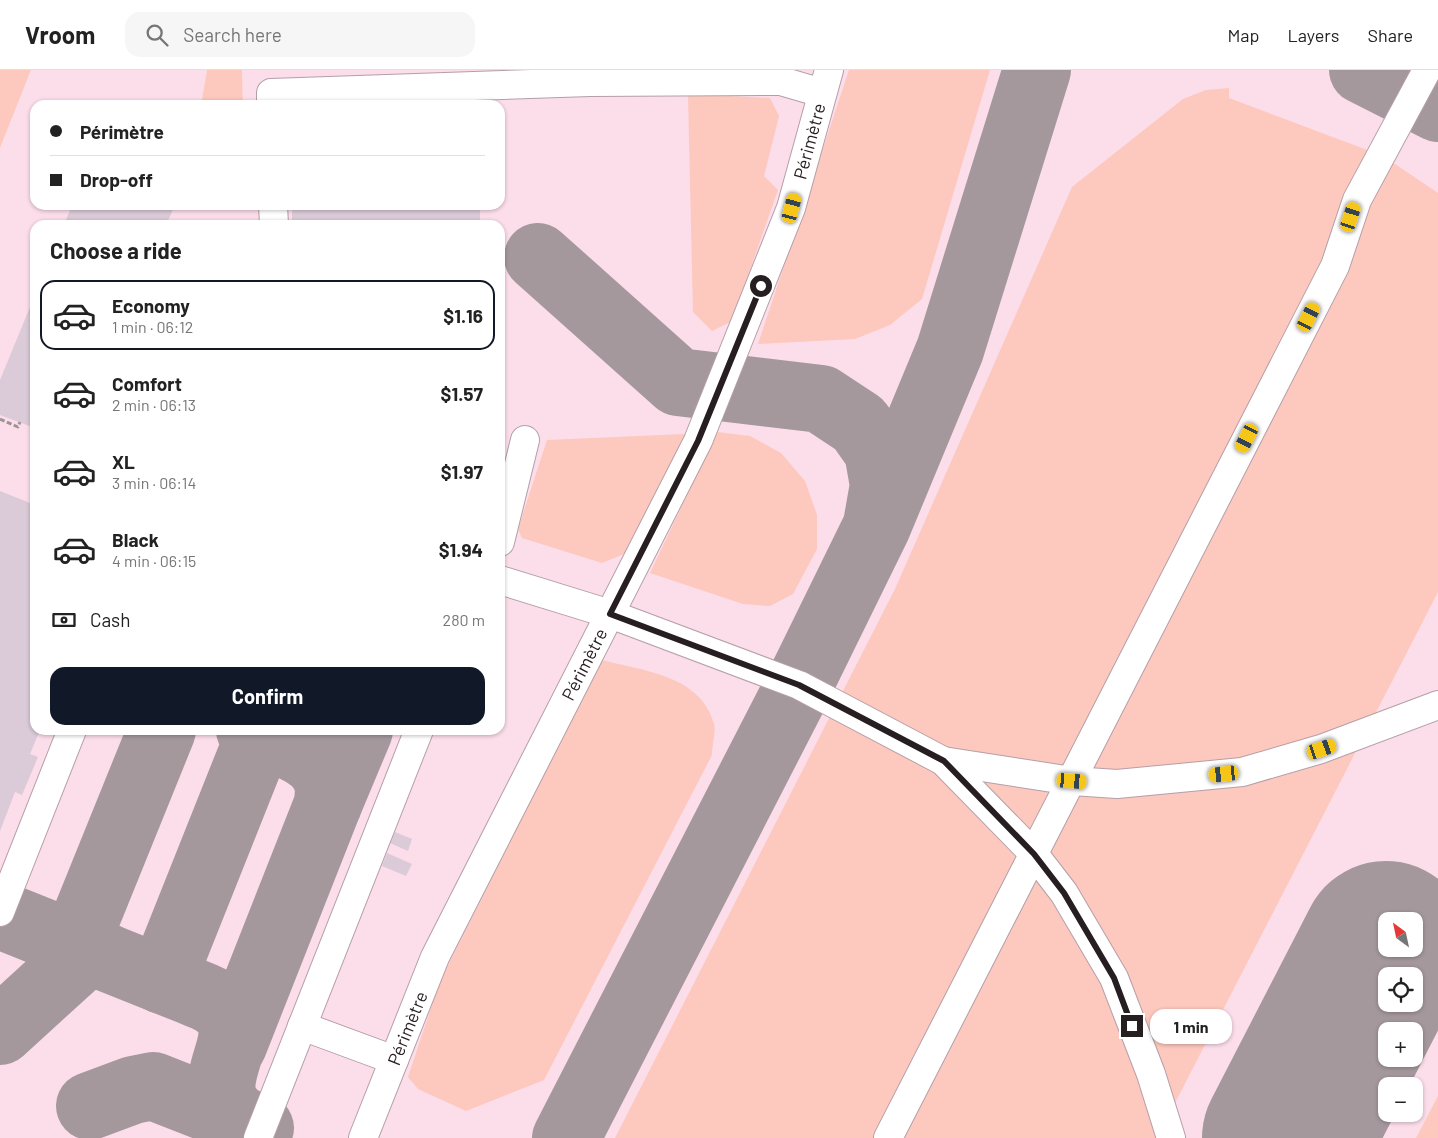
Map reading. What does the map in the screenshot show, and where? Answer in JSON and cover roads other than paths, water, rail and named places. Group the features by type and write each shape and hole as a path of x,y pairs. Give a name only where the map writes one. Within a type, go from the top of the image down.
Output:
{"lane":[{"path":"888,1138 1335,266 1357,200 1427,70"},
{"path":"271,100 271,92 579,76 826,81"},
{"name":"Périmètre","path":"363,1138 435,957 698,441 721,388 792,208 826,81"},
{"path":"505,522 525,440"},
{"path":"505,582 610,614 799,685 944,761 1034,854 1064,893 1114,978 1151,1074 1171,1138"},
{"path":"944,761 1072,781 1117,784 1242,772 1330,746 1438,705"},
{"path":"0,912 70,735"},
{"path":"258,1138 417,735"},
{"path":"302,1026 394,1060"}]}
